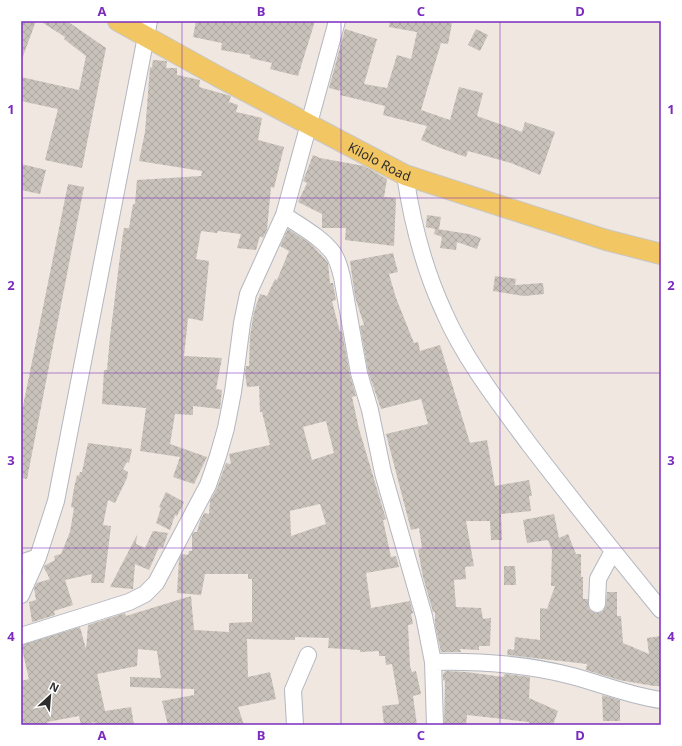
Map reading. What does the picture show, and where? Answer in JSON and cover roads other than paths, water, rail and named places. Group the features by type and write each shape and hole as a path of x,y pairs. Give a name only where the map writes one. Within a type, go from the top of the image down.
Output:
{"main road":[{"name":"Kilolo Road","path":"118,21 148,29 308,124 405,175 606,240 661,254"}],"street":[{"path":"21,636 129,602 145,594 156,583 208,485 226,428 248,294 284,215 302,156 308,124 337,21"},
{"path":"21,595 38,558 56,501 148,29"},
{"path":"405,175 416,234 431,279 444,312 464,350 504,410 584,516 661,610"},
{"path":"284,215 325,244 334,254 338,262 342,276 359,373 370,410 388,490 424,616 433,662 435,725"},
{"path":"596,604 598,579 613,551"},
{"path":"21,563 38,558"},
{"path":"295,725 293,690 308,655"},
{"path":"433,662 474,661 529,667 572,676 661,700"}]}
